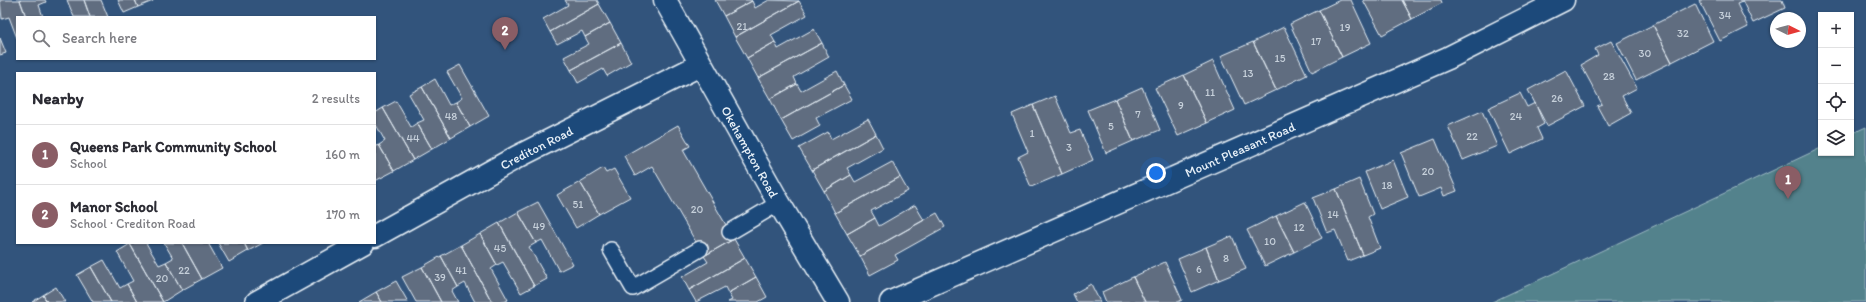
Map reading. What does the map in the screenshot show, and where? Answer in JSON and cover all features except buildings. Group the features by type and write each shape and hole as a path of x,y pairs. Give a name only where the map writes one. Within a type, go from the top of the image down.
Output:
{"street":[{"name":"Okehampton Road","path":"665,0 700,65 779,203 838,302"},
{"name":"Mount Pleasant Road","path":"891,302 1448,58 1563,0"},
{"name":"Crediton Road","path":"376,235 517,157 700,65"},
{"path":"258,302 361,244"}],"lane":[{"path":"730,232 779,203"},
{"path":"611,250 633,288 700,249"}],"green space":[{"path":"1866,127 1866,302 1492,302 1818,149 1818,156 1854,156 1854,133"}],"place":[{"name":"Manor School","path":"505,50"},
{"name":"Queens Park Community School","path":"1788,199"}]}
